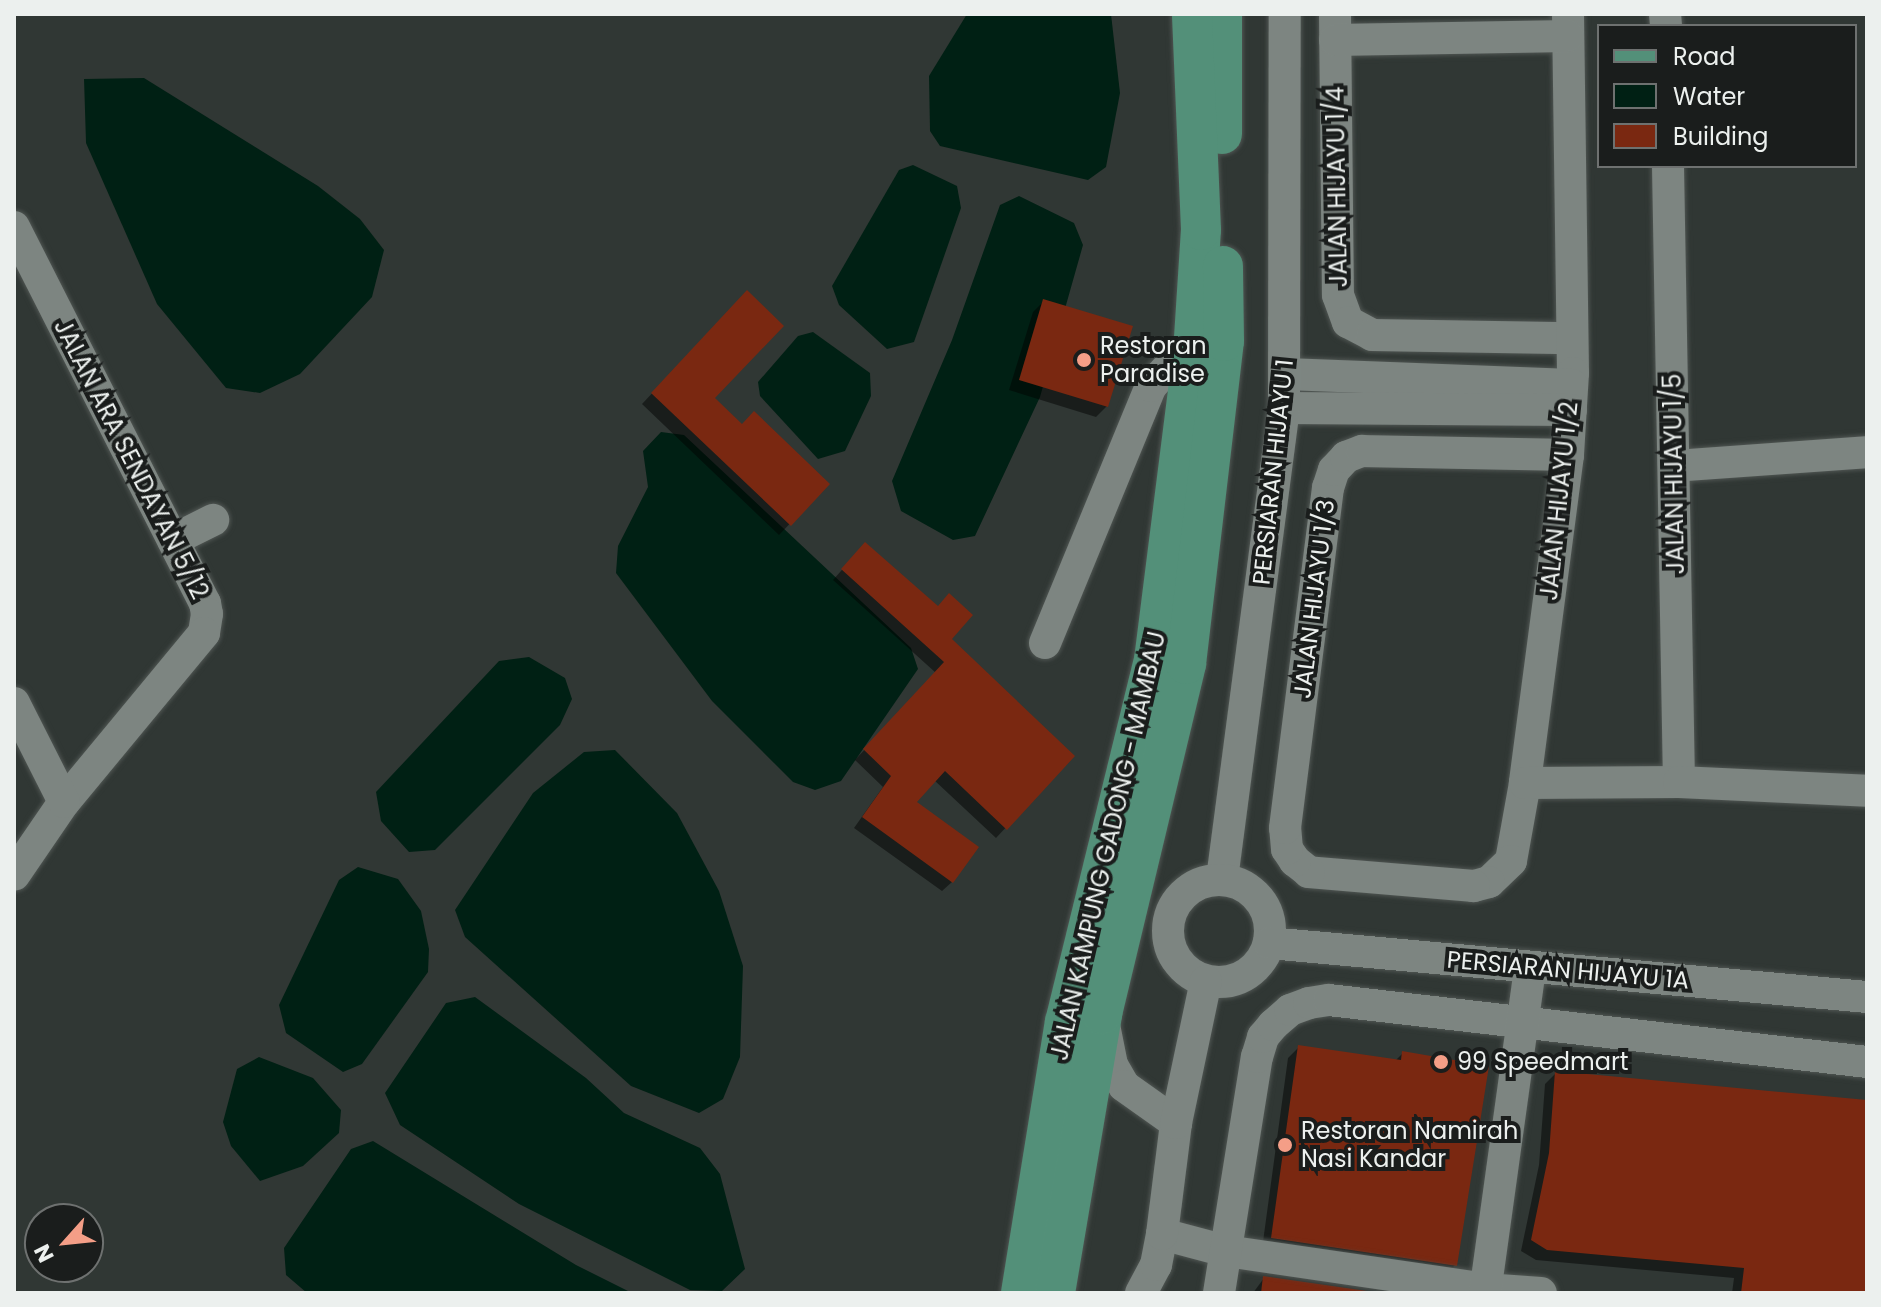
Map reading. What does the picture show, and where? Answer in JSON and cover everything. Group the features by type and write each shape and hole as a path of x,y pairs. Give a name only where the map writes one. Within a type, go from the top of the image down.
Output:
{"main road":[{"name":"JALAN KAMPUNG GADONG - MAMBAU","path":"1021,1293 1065,1022 1154,660 1193,353 1201,230 1192,14"},
{"name":"JALAN KAMPUNG GADONG - MAMBAU","path":"1055,1293 1102,1014 1186,664 1224,341 1222,14"}],"street":[{"name":"PERSIARAN HIJAYU 1","path":"1222,879 1284,408 1285,14"},
{"path":"1335,27 1568,25"},
{"name":"JALAN HIJAYU 1/2","path":"1396,882 1474,886 1489,882 1502,873 1511,861 1525,783 1568,455 1572,398 1568,25"},
{"name":"JALAN HIJAYU 1/4","path":"1335,27 1338,295 1348,322 1372,335 1572,338"},
{"name":"JALAN HIJAYU 1/5","path":"1668,168 1679,782"},
{"name":"JALAN ARA SENDAYAN 5/12","path":"14,227 205,603 207,623 204,633 64,802 14,875"},
{"path":"1045,643 1151,386 1166,370 1193,353"},
{"path":"1286,374 1572,398"},
{"path":"1284,408 1572,398"},
{"name":"JALAN HIJAYU 1/3","path":"1396,882 1309,872 1295,861 1287,849 1285,828 1328,488 1334,470 1346,457 1362,451 1568,455"},
{"path":"1674,466 1867,452"},
{"path":"173,540 213,520"},
{"path":"14,703 64,802"},
{"path":"1525,783 1679,782 1867,791"},
{"path":"1222,879 1254,893 1265,907 1270,924 1269,943 1252,971 1222,983 1206,981 1178,962 1167,932 1170,915 1188,889 1204,881 1222,879"},
{"name":"PERSIARAN HIJAYU 1A","path":"1269,943 1867,997"},
{"path":"1485,1291 1530,967"},
{"path":"1141,1293 1156,1265 1176,1123 1206,981"},
{"path":"1219,1293 1257,1057 1263,1037 1290,1010 1329,1000 1867,1062"},
{"path":"1102,1014 1117,1076 1124,1086 1176,1123"},
{"path":"1162,1234 1226,1251 1485,1291 1541,1293"}],"water":[{"path":"967,14 1111,14 1120,93 1106,167 1088,180 940,146 930,131 929,76"},
{"path":"144,78 318,186 360,219 384,250 372,297 300,374 260,393 226,388 157,304 86,143 84,79"},
{"path":"913,165 957,186 961,208 914,342 887,349 839,305 832,286 899,170"},
{"path":"1019,196 1074,223 1083,245 1040,397 975,536 953,540 901,511 892,481 952,340 1000,205"},
{"path":"813,332 870,373 871,396 845,451 818,459 760,396 758,382 798,336"},
{"path":"661,432 684,435 911,648 918,669 841,781 815,790 793,782 712,701 616,573 618,546 648,487 643,451"},
{"path":"529,657 565,678 572,699 560,725 435,850 409,852 381,821 376,792 499,661"},
{"path":"615,750 677,813 719,891 743,966 740,1057 723,1099 699,1113 631,1086 465,937 455,910 533,793 584,752"},
{"path":"358,867 398,879 421,911 429,949 428,972 362,1064 343,1072 286,1033 279,1005 339,880"},
{"path":"475,997 586,1078 624,1113 700,1148 720,1174 745,1269 722,1291 690,1290 519,1204 400,1125 385,1093 446,1003"},
{"path":"259,1057 313,1078 341,1110 339,1133 303,1166 260,1181 231,1146 223,1122 237,1069"},
{"path":"373,1141 576,1265 632,1293 307,1293 286,1275 284,1248 351,1149"}],"building":[{"path":"747,290 784,326 715,398 742,424 754,411 830,484 791,526 651,393"},
{"path":"1043,299 1133,326 1108,407 1019,380"},
{"path":"865,542 938,606 949,593 973,615 952,639 1075,756 1007,830 945,771 917,802 979,847 953,883 862,817 891,776 863,749 944,662 841,569"},
{"path":"1298,1045 1401,1060 1402,1051 1489,1066 1457,1266 1271,1238"},
{"path":"1555,1071 1867,1100 1867,1293 1741,1293 1744,1268 1547,1250 1531,1240 1549,1153"},
{"path":"1263,1276 1381,1293 1261,1293"}],"place":[{"name":"Restoran Paradise","path":"1084,360"},
{"name":"99 Speedmart","path":"1441,1062"},
{"name":"Restoran Namirah Nasi Kandar","path":"1285,1145"}]}
